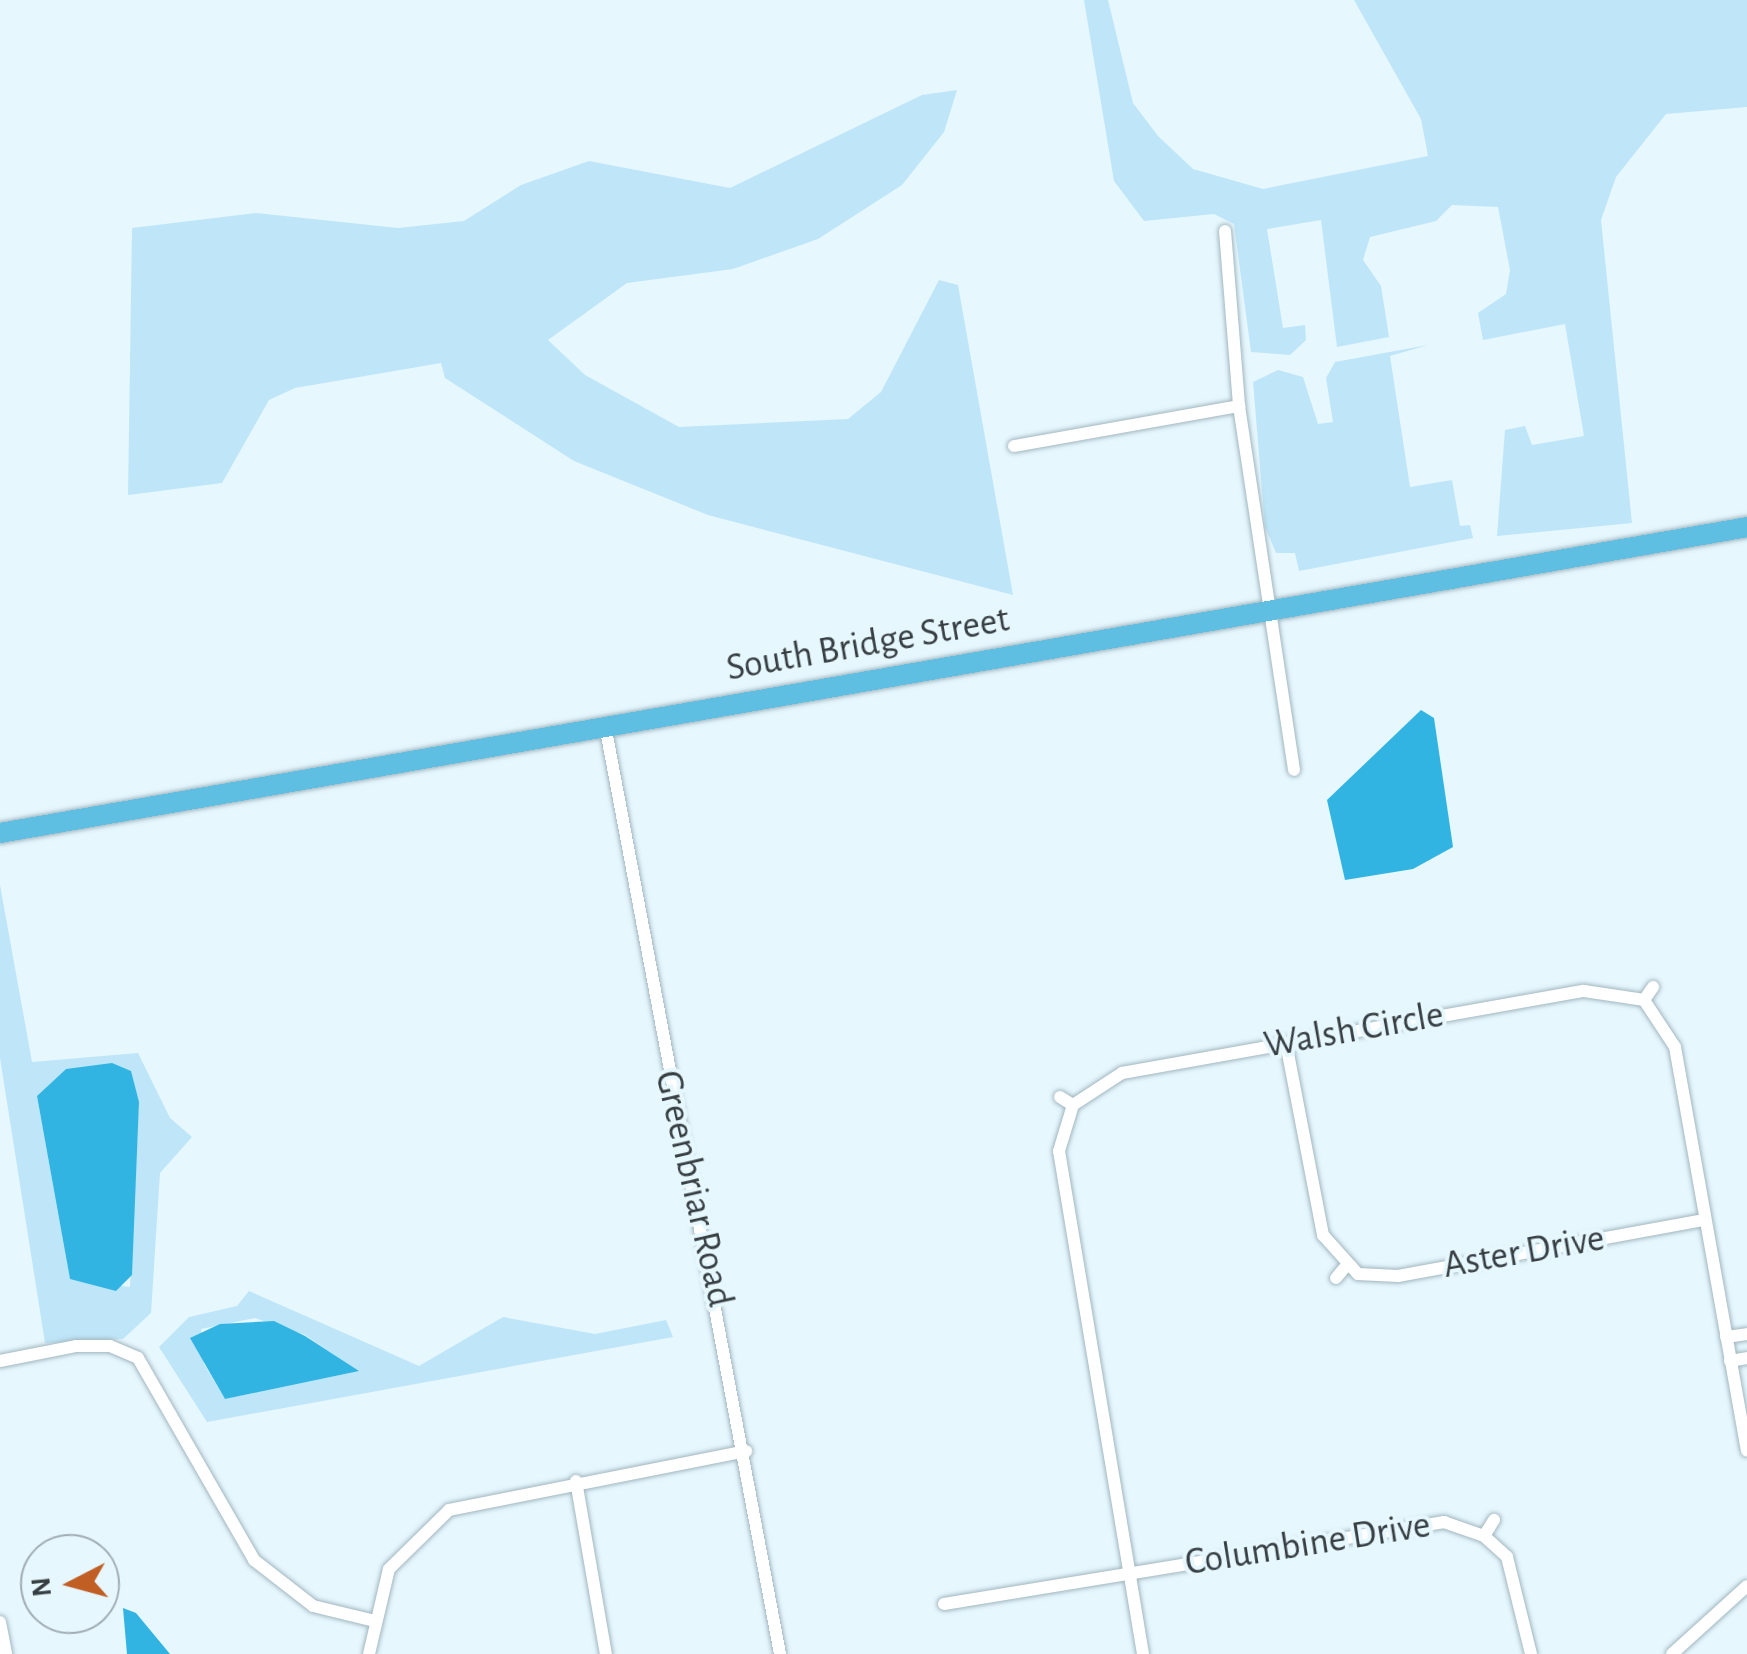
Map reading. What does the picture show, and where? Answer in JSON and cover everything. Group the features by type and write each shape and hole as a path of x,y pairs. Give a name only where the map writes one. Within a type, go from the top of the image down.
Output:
{"highway":[{"name":"South Bridge Street","path":"0,833 1747,527"}],"street":[{"path":"1225,231 1239,406 1294,770"},
{"path":"1014,446 1239,406"},
{"name":"Greenbriar Road","path":"606,725 686,1188 746,1451 780,1654"},
{"path":"1653,987 1644,1000 1675,1048 1747,1452"},
{"name":"Walsh Circle","path":"1143,1654 1060,1157 1066,1101 1122,1073 1286,1043 1584,991 1644,1000"},
{"path":"1286,1043 1323,1235 1346,1266 1336,1278"},
{"name":"Aster Drive","path":"1346,1266 1398,1276 1703,1220"},
{"path":"1726,1338 1747,1334"},
{"path":"0,1361 76,1346 110,1346 138,1358 254,1560 313,1606 371,1620"},
{"path":"1730,1361 1747,1358"},
{"path":"369,1654 371,1620 389,1569 431,1520 485,1496 746,1451"},
{"path":"576,1481 606,1654"},
{"name":"Columbine Drive","path":"1484,1536 1494,1520"},
{"name":"Columbine Drive","path":"944,1604 1422,1523 1484,1536 1513,1571 1530,1654"},
{"path":"1672,1654 1747,1586"},
{"path":"0,1622 6,1654"}],"shaded area":[{"path":"1084,0 1108,0 1133,103 1158,136 1193,169 1263,189 1428,156 1421,119 1354,0 1747,0 1747,107 1666,114 1616,177 1601,220 1632,523 1497,536 1505,430 1525,426 1532,445 1584,436 1565,324 1483,340 1478,313 1506,294 1510,270 1498,207 1452,205 1436,221 1370,237 1363,260 1381,286 1389,337 1337,347 1321,220 1267,229 1283,328 1305,325 1306,340 1290,355 1251,352 1234,224 1214,214 1144,221 1114,181"},
{"path":"957,90 944,132 902,185 818,239 733,269 627,283 548,340 585,375 679,427 848,419 881,392 939,280 958,285 1013,595 708,515 574,461 445,378 441,363 295,388 269,400 222,483 128,495 132,228 256,213 398,228 464,221 521,185 589,161 730,188 922,95"},
{"path":"1428,345 1390,356 1410,487 1452,480 1460,526 1470,525 1473,538 1299,571 1295,553 1276,553 1265,527 1253,382 1278,370 1303,377 1318,424 1333,422 1326,378 1335,362"},
{"path":"0,885 32,1062 138,1053 170,1118 192,1137 160,1173 151,1313 123,1339 45,1343 0,1058","holes":["66,1069 139,1102 130,1287 70,1279 37,1096"]},
{"path":"249,1291 419,1366 503,1317 595,1334 666,1320 673,1337 207,1422 159,1347 189,1317 237,1306","holes":["255,1318 305,1335 358,1371 225,1399 204,1364 201,1329"]}],"water":[{"path":"1421,710 1434,718 1453,847 1413,869 1345,880 1327,800"},
{"path":"112,1063 131,1071 139,1102 132,1275 116,1291 70,1279 37,1096 66,1069"},
{"path":"274,1321 359,1371 225,1399 190,1338 220,1324"},
{"path":"123,1608 136,1613 170,1654 127,1654"}]}
